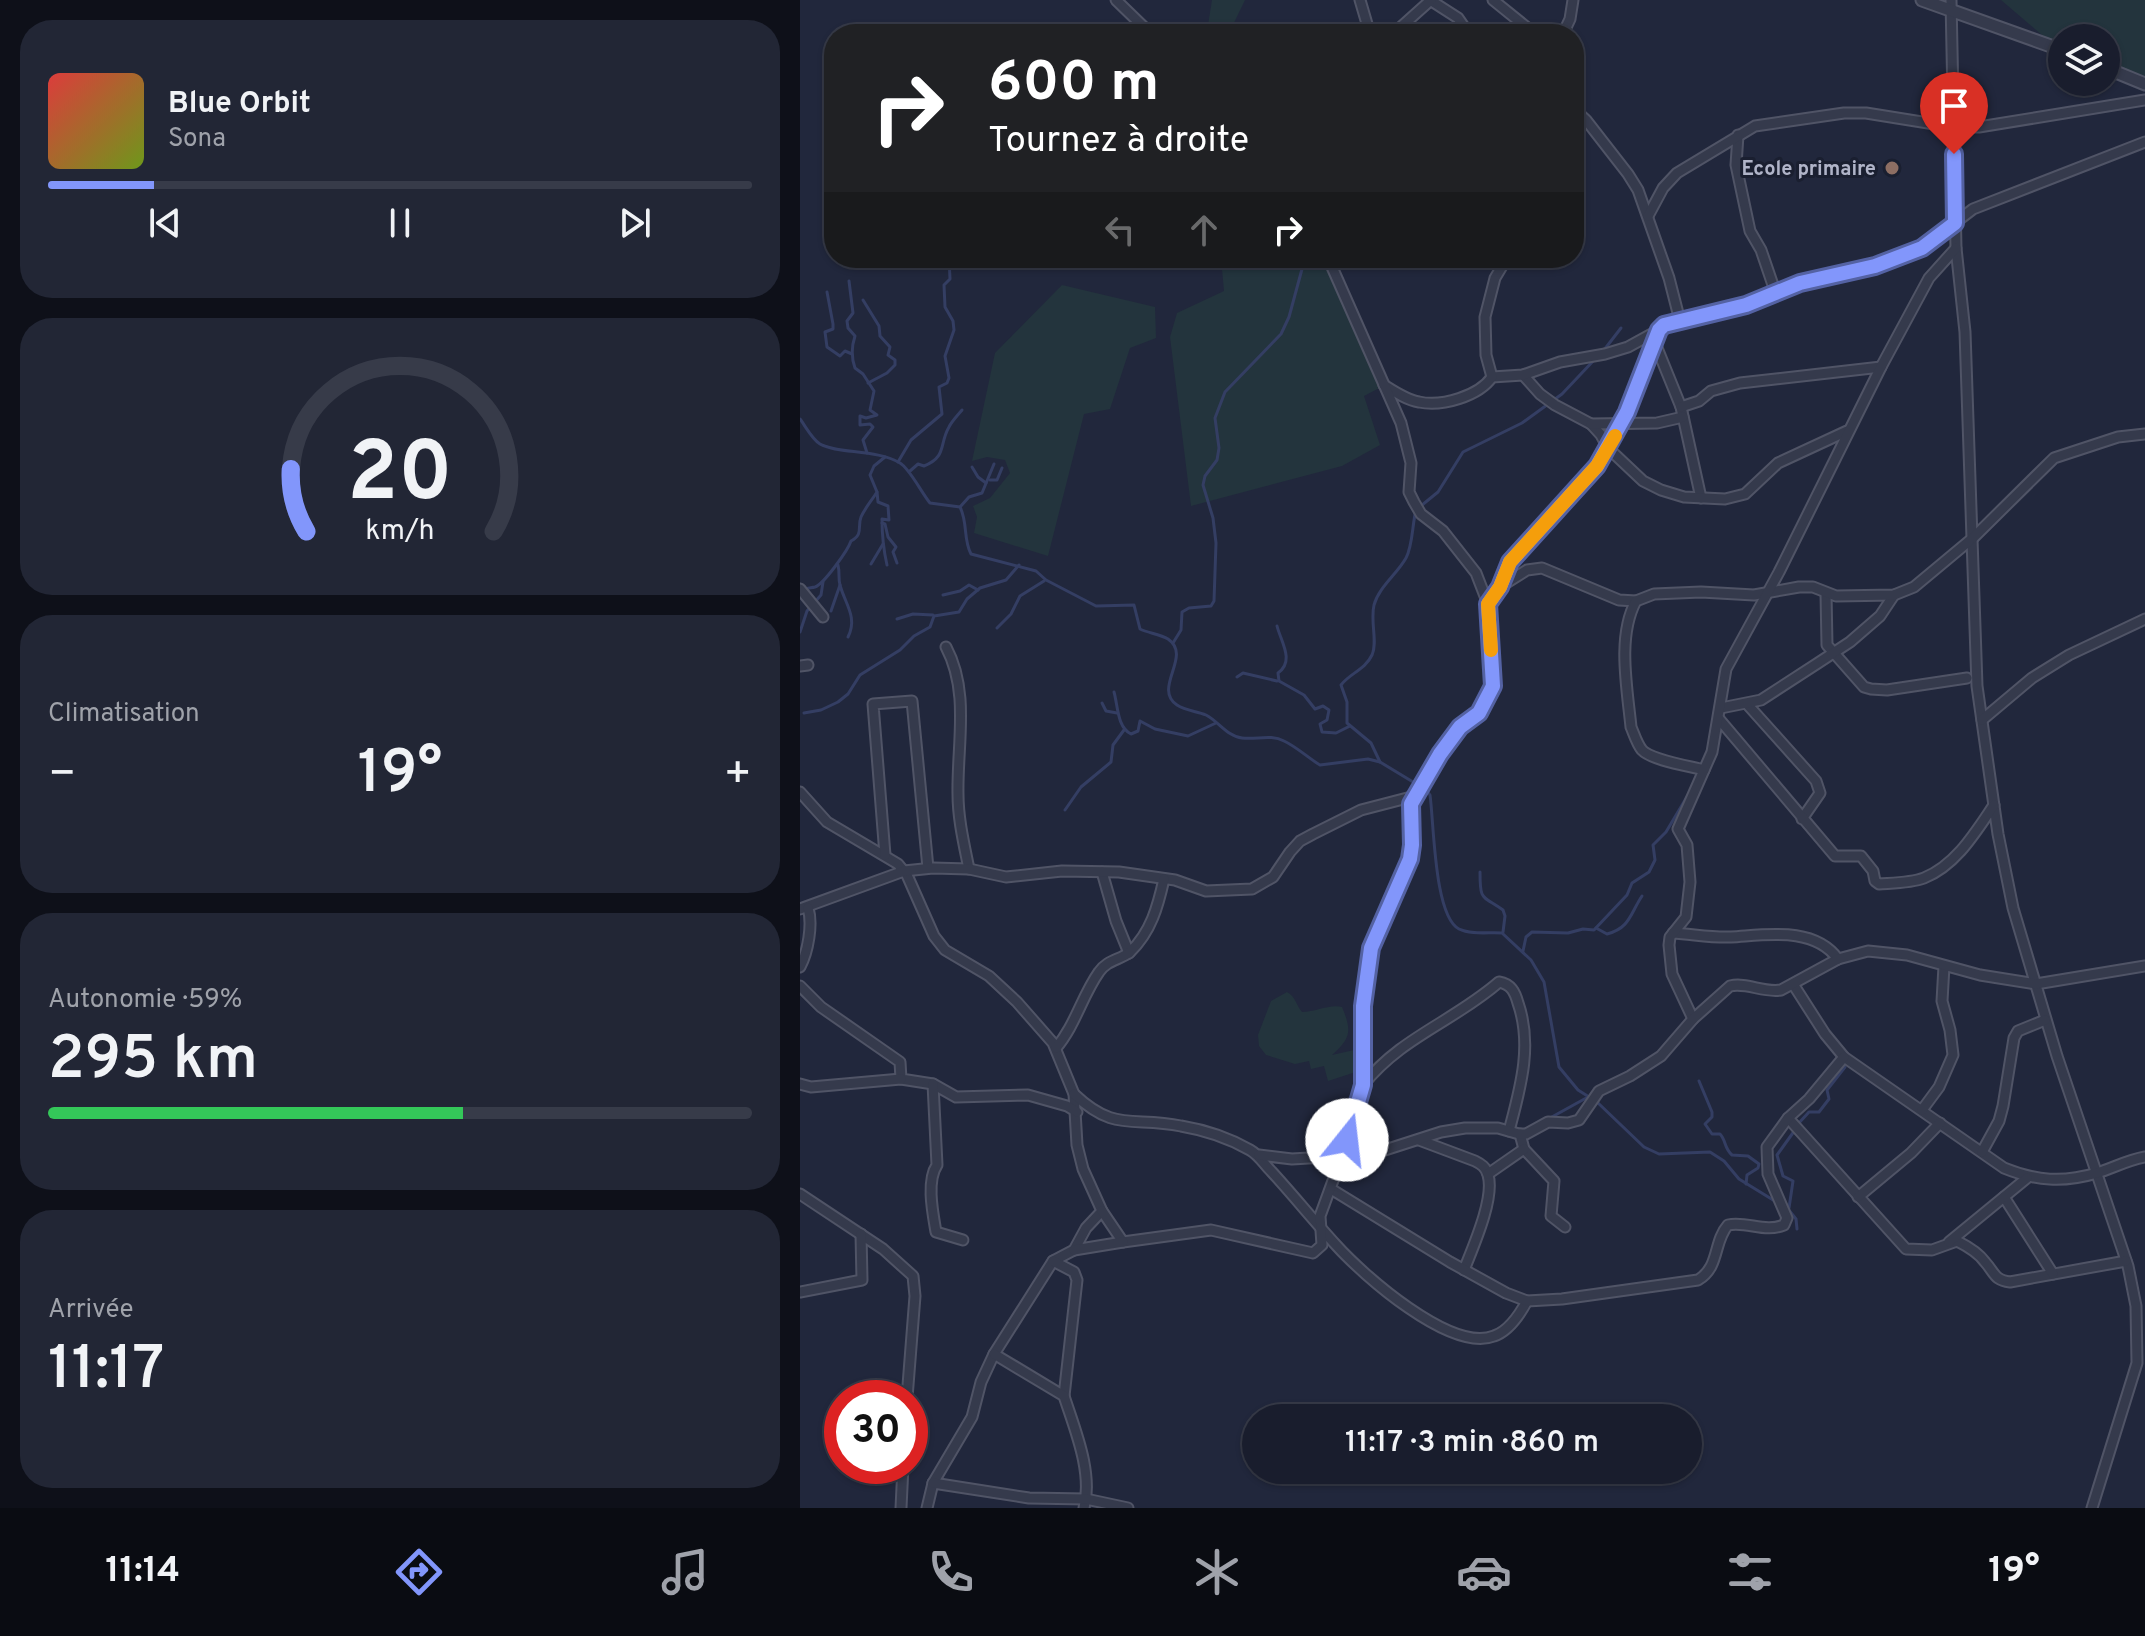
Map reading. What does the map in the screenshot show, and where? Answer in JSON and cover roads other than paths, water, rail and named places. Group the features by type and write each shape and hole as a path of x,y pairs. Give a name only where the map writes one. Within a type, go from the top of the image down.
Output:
{"street":[{"path":"1116,0 1141,24"},
{"path":"1360,0 1367,24"},
{"path":"1404,24 1431,0 1462,24"},
{"path":"1493,0 1523,24"},
{"path":"1568,24 1573,0"},
{"path":"1922,0 1950,5 2048,44"},
{"path":"1950,5 1955,223 1965,332 1977,686 1994,805 2013,908 2045,1020 2126,1261 2136,1306 2137,1363 2092,1508"},
{"path":"2120,74 2145,84"},
{"path":"1648,216 1672,177 1755,126 1844,113 1866,113 1953,127 1991,125 2145,100"},
{"path":"1584,118 1628,174 1648,216 1680,311 1680,321"},
{"path":"1738,135 1736,165 1750,231 1761,250 1776,294"},
{"path":"1492,377 1523,375 1560,362 1605,354 1628,347 1664,325 1746,305 1800,283 1875,266 1922,248 1973,209 2145,142"},
{"path":"1693,1019 1672,974 1669,945 1673,933 1686,917 1690,882 1690,858 1678,829 1712,752 1726,669 1929,278 1956,248"},
{"path":"927,1508 933,1483 966,1431 981,1382 994,1354 1053,1261 1074,1250 1211,1230 1313,1253 1322,1245 1320,1216 1363,1085 1363,1006 1371,948 1410,859 1411,804 1440,754 1460,727 1479,713 1493,686 1488,604 1476,573 1443,531 1421,514 1409,492 1411,463 1401,423 1332,268"},
{"path":"1384,385 1407,398 1433,403 1458,398 1488,383 1492,377 1486,355 1485,317 1495,278 1501,268"},
{"path":"1488,604 1500,587 1510,562 1597,466 1621,424 1659,330"},
{"path":"1655,343 1682,412 1701,498"},
{"path":"1591,424 1657,423 1682,412 1711,391 1740,383 1881,367"},
{"path":"1523,375 1555,405 1591,424 1608,448 1643,481 1668,493 1725,499 1745,494 1778,463 1847,431"},
{"path":"1500,587 1527,570 1542,568 1619,600 1636,601 1654,594 1701,592 1736,596 1767,594 1799,587 1813,587 1846,596 1894,595 1914,587 1974,537 2054,458 2118,437 2145,434"},
{"path":"800,589 823,617"},
{"path":"1826,593 1827,645 1864,687 1877,690 1967,678"},
{"path":"1720,713 1761,700 1834,653 1880,616 1894,595"},
{"path":"1636,601 1627,619 1624,637 1631,727 1636,740 1651,757 1704,770"},
{"path":"1982,720 2010,694 2069,655 2145,619"},
{"path":"946,647 956,666 961,687 958,798 969,869"},
{"path":"885,855 873,704 912,701 928,868"},
{"path":"1747,704 1816,781 1820,793 1802,819"},
{"path":"1720,713 1802,819 1835,856 1861,856 1873,871 1875,881 1885,884 1922,879 1952,860 1969,842 1994,805"},
{"path":"800,967 805,958 812,920 804,908 904,871 969,869 1006,877 1062,871 1102,872 1164,879 1206,891 1252,889 1273,877 1300,841 1361,810 1415,796"},
{"path":"802,798 827,822 885,855 904,871 934,936 945,950 989,976 1017,1002 1056,1048 1074,1094 1077,1145 1083,1169 1102,1211 1123,1242"},
{"path":"1102,872 1129,953"},
{"path":"1056,1048 1066,1037 1101,968 1129,953 1154,918 1164,879"},
{"path":"1673,933 1800,937 1825,946 1838,959"},
{"path":"1074,1094 1110,1119 1189,1128 1225,1138 1259,1155 1292,1159 1342,1156 1385,1150 1441,1132 1465,1128 1498,1128 1526,1134 1548,1122 1579,1120 1599,1091 1661,1056 1693,1019 1730,986 1738,984 1772,991 1793,984 1838,959 1868,951 1907,955 1944,966 2036,984 2145,966"},
{"path":"1922,1110 1939,1087 1953,1055 1942,1001 1944,966"},
{"path":"1363,1085 1402,1046 1466,1009 1499,982 1504,982 1517,998 1525,1029 1525,1061 1509,1131"},
{"path":"1793,984 1825,1034 1844,1057 2004,1168 2027,1178 2061,1181 2145,1157"},
{"path":"800,986 821,1007 900,1062 901,1079"},
{"path":"1982,1152 1999,1121 2014,1038 2018,1031 2045,1020"},
{"path":"1331,1189 1464,1270 1527,1301 1698,1280 1706,1276 1716,1259 1718,1243 1728,1225 1740,1222 1766,1229 1784,1225 1787,1218 1768,1174 1767,1147 1788,1118 1809,1099 1844,1057"},
{"path":"800,1084 811,1087 901,1079 933,1084 956,1097 1028,1095 1077,1112"},
{"path":"933,1084 937,1165 932,1172 932,1184 936,1232 963,1240"},
{"path":"1788,1118 1906,1249 1932,1250 1957,1241 1983,1259 1999,1281 2024,1282 2126,1261"},
{"path":"1858,1197 1911,1153 1940,1123"},
{"path":"1520,1134 1524,1149 1554,1181 1551,1216 1565,1227"},
{"path":"1419,1140 1475,1161 1488,1174 1487,1201 1464,1270"},
{"path":"1488,1174 1524,1149"},
{"path":"1259,1155 1319,1226 1359,1267 1445,1331 1494,1337 1519,1315 1527,1301"},
{"path":"1947,1244 2027,1178"},
{"path":"800,1194 883,1249 913,1276 915,1296 908,1380"},
{"path":"2004,1197 2053,1274"},
{"path":"1074,1250 1086,1228 1102,1211"},
{"path":"800,1292 862,1280 861,1234"},
{"path":"1053,1261 1074,1272 1077,1280 1064,1396 1080,1445 1086,1484 1085,1504"},
{"path":"994,1354 1064,1396"},
{"path":"2137,1363 2145,1374"},
{"path":"933,1483 1029,1498 1128,1508"},
{"path":"901,1508 902,1484"}],"waterway":[{"path":"898,462 911,440 942,414 939,387 949,378 945,356 954,330 945,307 944,285 950,279 949,268"},
{"path":"1173,643 1181,630 1182,612 1189,608 1211,606 1214,601 1216,543 1213,518 1203,485 1205,476 1217,460 1219,448 1215,418 1225,392 1281,334 1302,268"},
{"path":"849,281 853,313 847,321 848,328 855,336 853,360 855,368 874,391 870,410 877,415 860,416 860,425 870,424 873,427 863,440 867,453"},
{"path":"827,292 833,324 833,329 825,332 827,347 840,356 845,351 852,354"},
{"path":"863,300 879,326 880,336 890,347 888,355 895,360 895,365 887,373 868,383"},
{"path":"1604,350 1621,328"},
{"path":"1380,762 1371,743 1347,723 1347,702 1341,685 1372,655 1374,605 1406,558 1416,510 1438,492 1463,452 1522,423 1562,394 1596,358"},
{"path":"910,471 918,464 924,466 936,458 949,427 962,410"},
{"path":"800,419 820,444 869,453 900,463 930,503 960,507 971,554 1036,571 1046,580 1096,606 1134,605 1140,629 1165,637 1175,646 1169,690 1170,698 1177,705 1206,715 1237,737 1284,741 1320,765 1368,759 1380,762 1418,785"},
{"path":"802,590 815,587 824,580 857,536 861,517 877,492 870,475 874,466 885,457"},
{"path":"960,507 969,497 982,493 994,464"},
{"path":"972,467 986,483"},
{"path":"990,480 997,480 1002,468"},
{"path":"877,492 878,502 888,506 889,520 882,519 887,565"},
{"path":"882,523 896,547 893,552 897,563"},
{"path":"871,564 883,544"},
{"path":"838,565 840,585 852,623 848,637"},
{"path":"804,713 838,702 848,694 860,675 930,627 934,616 959,612 967,599 980,588 1006,580 1019,565"},
{"path":"997,628 1011,614 1020,596 1044,581"},
{"path":"800,632 807,611 821,595 823,582"},
{"path":"831,611 840,585"},
{"path":"943,595 969,585 978,590"},
{"path":"897,619 913,614 933,615"},
{"path":"1277,626 1286,657 1286,663 1278,673 1279,681 1304,695 1315,709 1323,706 1329,710 1327,720 1320,724 1322,732 1336,733 1350,726"},
{"path":"1237,677 1243,673 1277,681"},
{"path":"1114,692 1123,726 1131,734 1138,731 1140,721 1155,729 1188,736 1216,723"},
{"path":"1102,703 1106,711 1117,713"},
{"path":"1065,810 1081,787 1111,762 1113,745 1124,730"},
{"path":"1425,788 1430,795 1440,888 1451,921 1464,931 1502,933 1531,960 1544,982 1559,1067 1578,1090 1597,1102 1644,1147 1659,1154 1710,1152 1724,1161 1739,1179 1778,1203"},
{"path":"1523,951 1526,937 1532,932 1594,930 1627,895 1632,883 1649,872 1655,860 1653,845 1666,832 1691,790"},
{"path":"1480,872 1484,897 1503,910 1503,932"},
{"path":"1596,928 1607,934 1620,928 1629,920 1642,896"},
{"path":"1798,1124 1809,1112 1819,1112 1829,1099 1827,1090 1845,1067"},
{"path":"1699,1081 1712,1112 1712,1117 1705,1124 1712,1134 1720,1134 1732,1155 1748,1156 1759,1164 1747,1175 1746,1184"},
{"path":"1550,1118 1588,1097"},
{"path":"1525,1130 1543,1120"},
{"path":"1789,1208 1793,1181 1783,1176 1777,1155 1795,1130"},
{"path":"1788,1209 1796,1219 1797,1229"}],"place":[{"name":"Ecole primaire","path":"1892,168"}]}
